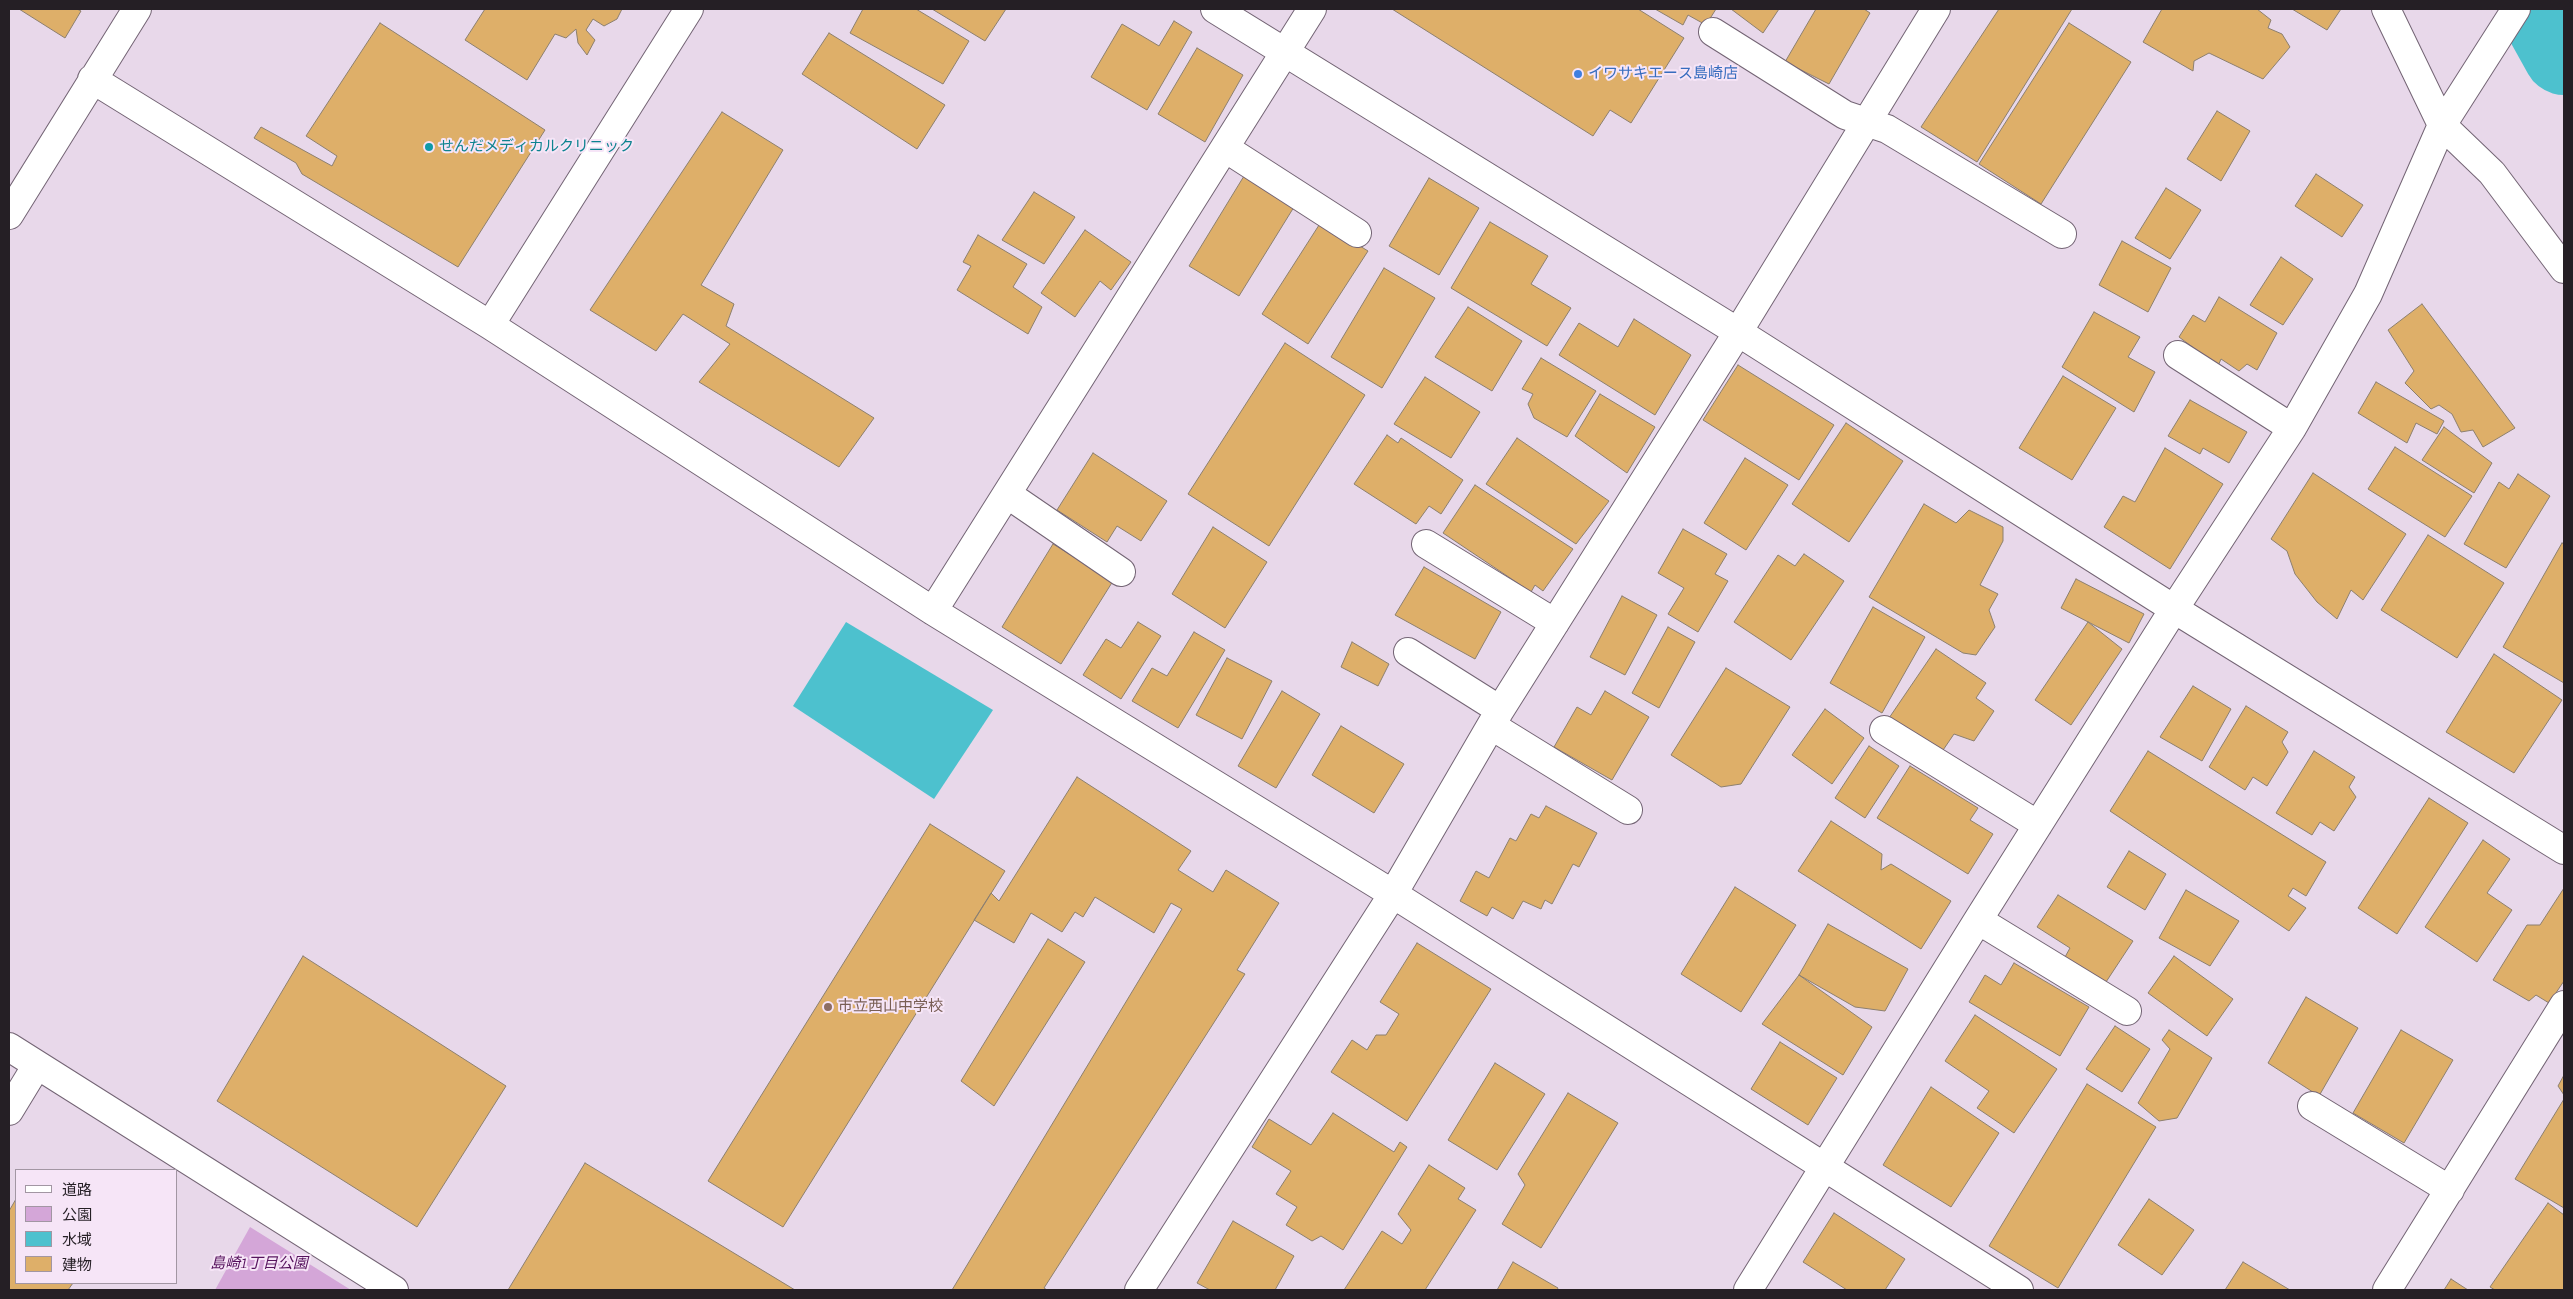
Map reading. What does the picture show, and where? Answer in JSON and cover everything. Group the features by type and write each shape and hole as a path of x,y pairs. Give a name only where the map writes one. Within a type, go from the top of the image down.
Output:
{"street":[{"path":"9,215 137,9"},
{"path":"490,326 689,9"},
{"path":"1215,9 1738,332 2174,610 2564,850"},
{"path":"933,611 1312,9"},
{"path":"1139,1290 1393,894 1496,718 1738,332 1936,9"},
{"path":"2386,9 2442,125 2492,173 2564,269"},
{"path":"1748,1290 1978,920 2174,610 2292,428 2368,294 2442,125 2516,9"},
{"path":"1713,32 1845,115 1887,129 2062,234"},
{"path":"92,79 490,326 933,611 1393,894 2019,1290"},
{"path":"1225,148 1357,233"},
{"path":"2178,355 2292,428"},
{"path":"1008,494 1121,572"},
{"path":"1426,544 1555,623"},
{"path":"1408,652 1496,718 1628,810"},
{"path":"1884,730 2038,825"},
{"path":"1978,920 2127,1011"},
{"path":"2387,1290 2564,1005"},
{"path":"9,1047 394,1290"},
{"path":"9,1111 37,1065"},
{"path":"2312,1106 2450,1190"}],"green space":[{"name":"島崎1丁目公園","path":"250,1227 351,1290 215,1290"}],"water":[{"path":"846,622 993,710 934,799 793,706"}],"building":[{"path":"19,9 77,9 81,11 65,38"},
{"path":"485,9 622,9 617,19 604,26 593,19 586,30 595,40 587,55 578,43 576,29 566,38 555,34 527,80 465,40"},
{"path":"863,9 916,9 969,41 943,84 850,33"},
{"path":"932,9 1006,9 985,41"},
{"name":"イワサキエース島崎店","path":"1392,9 1638,9 1684,38 1631,123 1610,110 1593,136"},
{"path":"1655,9 1716,9 1706,25 1688,15 1683,25"},
{"path":"1731,9 1779,9 1763,33"},
{"path":"1816,9 1864,9 1870,13 1829,84 1785,62"},
{"path":"1999,9 2072,9 1977,162 1921,127"},
{"path":"2162,9 2257,9 2271,20 2268,28 2282,34 2290,47 2263,79 2209,53 2194,61 2193,71 2143,42"},
{"path":"2292,9 2341,9 2327,30"},
{"path":"1174,21 1192,32 1147,110 1091,77 1122,24 1159,46"},
{"name":"せんだメディカルクリニック","path":"380,23 545,130 458,267 302,174 296,163 254,138 261,127 332,166 337,156 306,136"},
{"path":"2069,23 2131,62 2041,204 1979,164"},
{"path":"829,33 945,105 917,149 802,74"},
{"path":"1197,48 1243,75 1205,142 1158,114"},
{"path":"2217,111 2250,131 2221,181 2187,159"},
{"path":"722,112 783,150 701,285 734,304 726,326 874,418 839,467 699,382 730,344 683,314 656,351 590,310"},
{"path":"2316,174 2363,205 2342,237 2295,206"},
{"path":"1244,176 1294,207 1239,296 1189,266"},
{"path":"1429,178 1479,208 1439,275 1389,246"},
{"path":"2166,188 2201,210 2170,259 2135,238"},
{"path":"1034,192 1075,217 1044,264 1002,240"},
{"path":"1321,222 1368,251 1308,344 1262,314"},
{"path":"1490,222 1548,256 1531,284 1571,308 1547,346 1451,288"},
{"path":"1085,230 1131,262 1111,290 1100,281 1075,317 1041,293"},
{"path":"978,235 1027,264 1013,287 1042,307 1028,334 957,290 971,266 963,262"},
{"path":"2122,241 2171,268 2148,312 2099,285"},
{"path":"2281,257 2313,279 2283,325 2250,305"},
{"path":"1384,268 1435,298 1382,388 1331,357"},
{"path":"2219,297 2277,333 2257,370 2247,364 2239,371 2221,359 2218,366 2179,337 2193,315 2205,322"},
{"path":"2422,304 2515,428 2483,447 2473,430 2461,432 2452,414 2439,405 2431,409 2405,383 2414,371 2388,330"},
{"path":"1468,307 1522,341 1492,391 1435,357"},
{"path":"2094,312 2140,337 2128,357 2155,372 2134,412 2062,367"},
{"path":"1634,319 1691,355 1655,415 1559,355 1579,323 1618,347"},
{"path":"1285,343 1365,395 1269,546 1188,494"},
{"path":"1541,358 1596,391 1567,437 1534,418 1528,404 1533,394 1522,389"},
{"path":"1738,365 1834,425 1799,480 1703,420"},
{"path":"2063,376 2116,408 2072,480 2019,448"},
{"path":"1425,377 1480,412 1451,458 1394,424"},
{"path":"2376,382 2444,421 2437,434 2416,423 2407,443 2358,413"},
{"path":"1600,394 1655,427 1627,473 1575,436"},
{"path":"2190,400 2247,432 2229,463 2203,448 2200,454 2168,436"},
{"path":"1846,423 1903,461 1849,542 1792,504"},
{"path":"2444,427 2492,463 2474,493 2422,460"},
{"path":"1387,435 1398,443 1401,438 1463,480 1441,514 1429,506 1416,524 1354,484"},
{"path":"1517,438 1609,501 1576,544 1486,484"},
{"path":"2395,447 2472,496 2445,537 2368,489"},
{"path":"2165,448 2223,484 2170,569 2104,527 2123,496 2135,502"},
{"path":"1093,453 1167,501 1141,541 1117,526 1107,542 1057,510"},
{"path":"1745,458 1788,485 1746,550 1704,523"},
{"path":"2313,473 2406,534 2363,600 2351,590 2337,619 2317,602 2295,574 2287,551 2271,539"},
{"path":"2518,474 2550,496 2506,568 2464,544 2499,482 2509,489"},
{"path":"1475,485 1573,549 1543,591 1535,585 1531,592 1443,533"},
{"path":"1924,504 1956,523 1969,510 2003,527 2003,541 1980,585 1998,594 1989,610 1995,627 1976,655 1963,653 1869,597"},
{"path":"1213,527 1267,562 1225,628 1172,594"},
{"path":"1683,529 1727,554 1715,574 1728,581 1698,632 1668,614 1684,588 1658,573"},
{"path":"2428,535 2504,583 2457,658 2381,610"},
{"path":"2562,543 2564,544 2564,683 2503,647"},
{"path":"1053,544 1113,581 1061,664 1002,627"},
{"path":"1804,554 1844,581 1791,660 1734,622 1778,555 1795,566"},
{"path":"1424,567 1501,612 1475,659 1395,615"},
{"path":"2076,579 2144,614 2129,643 2061,608"},
{"path":"1622,596 1657,615 1625,675 1590,657"},
{"path":"1873,607 1925,637 1882,713 1830,683"},
{"path":"1138,622 1161,636 1121,699 1083,675 1106,639 1121,648"},
{"path":"2088,622 2122,649 2071,725 2035,700"},
{"path":"1668,627 1695,642 1659,708 1632,693"},
{"path":"1194,632 1225,650 1178,728 1132,701 1152,668 1167,676"},
{"path":"1352,642 1389,664 1378,686 1341,667"},
{"path":"1936,649 1986,683 1976,698 1994,711 1974,741 1954,734 1939,756 1887,721"},
{"path":"2494,654 2562,700 2514,773 2446,732"},
{"path":"1227,658 1272,681 1242,739 1196,715"},
{"path":"1726,668 1790,707 1741,784 1721,787 1671,755"},
{"path":"2193,686 2231,709 2202,761 2160,737"},
{"path":"1282,691 1320,714 1276,788 1238,766"},
{"path":"1605,691 1649,717 1612,780 1554,747 1577,707 1591,715"},
{"path":"2246,706 2288,732 2282,742 2288,752 2267,786 2253,777 2245,790 2209,767"},
{"path":"1825,709 1864,738 1832,784 1792,755"},
{"path":"1341,726 1404,764 1374,813 1312,775"},
{"path":"1869,746 1899,766 1865,818 1835,798"},
{"path":"2148,751 2326,862 2306,896 2293,888 2288,896 2306,908 2289,931 2110,811"},
{"path":"2314,751 2355,777 2349,787 2356,797 2334,831 2320,822 2312,835 2276,813"},
{"path":"1910,766 1978,808 1970,820 1993,834 1968,874 1877,818"},
{"path":"1077,777 1191,851 1178,870 1213,892 1226,870 1279,903 1237,970 1245,974 1044,1288 1047,1290 952,1290 1182,909 1171,903 1154,933 1095,897 1083,917 1075,912 1062,932 1031,913 1014,943 974,920 991,893 999,901"},
{"path":"2429,798 2468,823 2397,934 2358,908"},
{"path":"1546,806 1597,833 1579,867 1573,864 1552,904 1545,900 1541,909 1523,901 1513,919 1492,907 1487,916 1460,901 1476,871 1489,878 1510,838 1516,841 1531,814 1539,818"},
{"path":"1831,821 1882,854 1881,870 1891,864 1951,901 1921,949 1798,871"},
{"path":"930,824 1005,871 783,1227 708,1181"},
{"path":"2483,840 2510,859 2487,893 2512,910 2477,962 2425,927"},
{"path":"2129,851 2166,874 2145,910 2107,887"},
{"path":"1735,887 1796,925 1741,1012 1681,974"},
{"path":"2564,888 2564,981 2549,1003 2536,995 2529,1001 2493,980 2527,925 2540,925"},
{"path":"2186,890 2239,921 2210,966 2159,938"},
{"path":"2058,895 2133,941 2106,982 2065,957 2070,948 2037,927"},
{"path":"1828,924 1908,969 1885,1011 1855,1007 1799,975"},
{"path":"1048,939 1085,962 994,1106 961,1081"},
{"path":"1417,943 1491,989 1407,1121 1331,1072 1352,1040 1367,1050 1376,1035 1386,1035 1399,1014 1380,1002"},
{"path":"303,956 506,1086 417,1227 217,1101"},
{"path":"2174,956 2233,999 2207,1036 2148,993"},
{"path":"2014,963 2089,1007 2060,1056 1969,1002 1985,975 2001,985"},
{"path":"1799,975 1872,1027 1843,1075 1762,1024"},
{"path":"2306,997 2358,1028 2319,1096 2268,1063"},
{"path":"1975,1015 2057,1069 2014,1133 1977,1108 1989,1091 1945,1061"},
{"path":"2115,1026 2150,1049 2122,1092 2086,1069"},
{"path":"2169,1030 2212,1058 2177,1118 2159,1121 2138,1103 2170,1049 2162,1040"},
{"path":"2401,1030 2453,1060 2404,1143 2353,1113"},
{"path":"1780,1042 1837,1078 1808,1125 1751,1089"},
{"path":"1495,1063 1545,1094 1497,1170 1448,1140"},
{"path":"2564,1075 2564,1095 2558,1086"},
{"path":"2087,1084 2156,1127 2058,1288 1989,1246"},
{"path":"1931,1087 1999,1133 1951,1207 1883,1165"},
{"path":"1568,1093 1618,1123 1541,1248 1502,1224 1525,1185 1518,1174"},
{"path":"2564,1099 2564,1208 2515,1179"},
{"path":"1333,1113 1394,1152 1400,1142 1407,1147 1343,1250 1321,1236 1312,1241 1286,1225 1297,1207 1276,1194 1291,1171 1252,1147 1269,1119 1311,1145"},
{"path":"585,1163 795,1290 508,1290"},
{"path":"1429,1165 1465,1188 1458,1199 1476,1210 1425,1290 1344,1290 1382,1231 1402,1244 1411,1230 1398,1214"},
{"path":"2149,1199 2194,1230 2162,1275 2118,1245"},
{"path":"15,1201 15,1284 72,1284 68,1290 9,1290 9,1211"},
{"path":"2548,1203 2564,1215 2564,1290 2495,1290 2490,1287"},
{"path":"1834,1213 1905,1259 1885,1290 1847,1290 1803,1262"},
{"path":"1233,1221 1294,1256 1275,1290 1210,1290 1197,1283"},
{"path":"1513,1262 1558,1288 1557,1290 1497,1290"},
{"path":"2243,1262 2290,1290 2225,1290"},
{"path":"2451,1279 2468,1290 2444,1290"}],"waterway":[{"path":"2539,9 2564,54"}],"place":[{"name":"イワサキエース島崎店","path":"1578,74"},
{"name":"せんだメディカルクリニック","path":"429,147"},
{"name":"市立西山中学校","path":"828,1007"}]}
